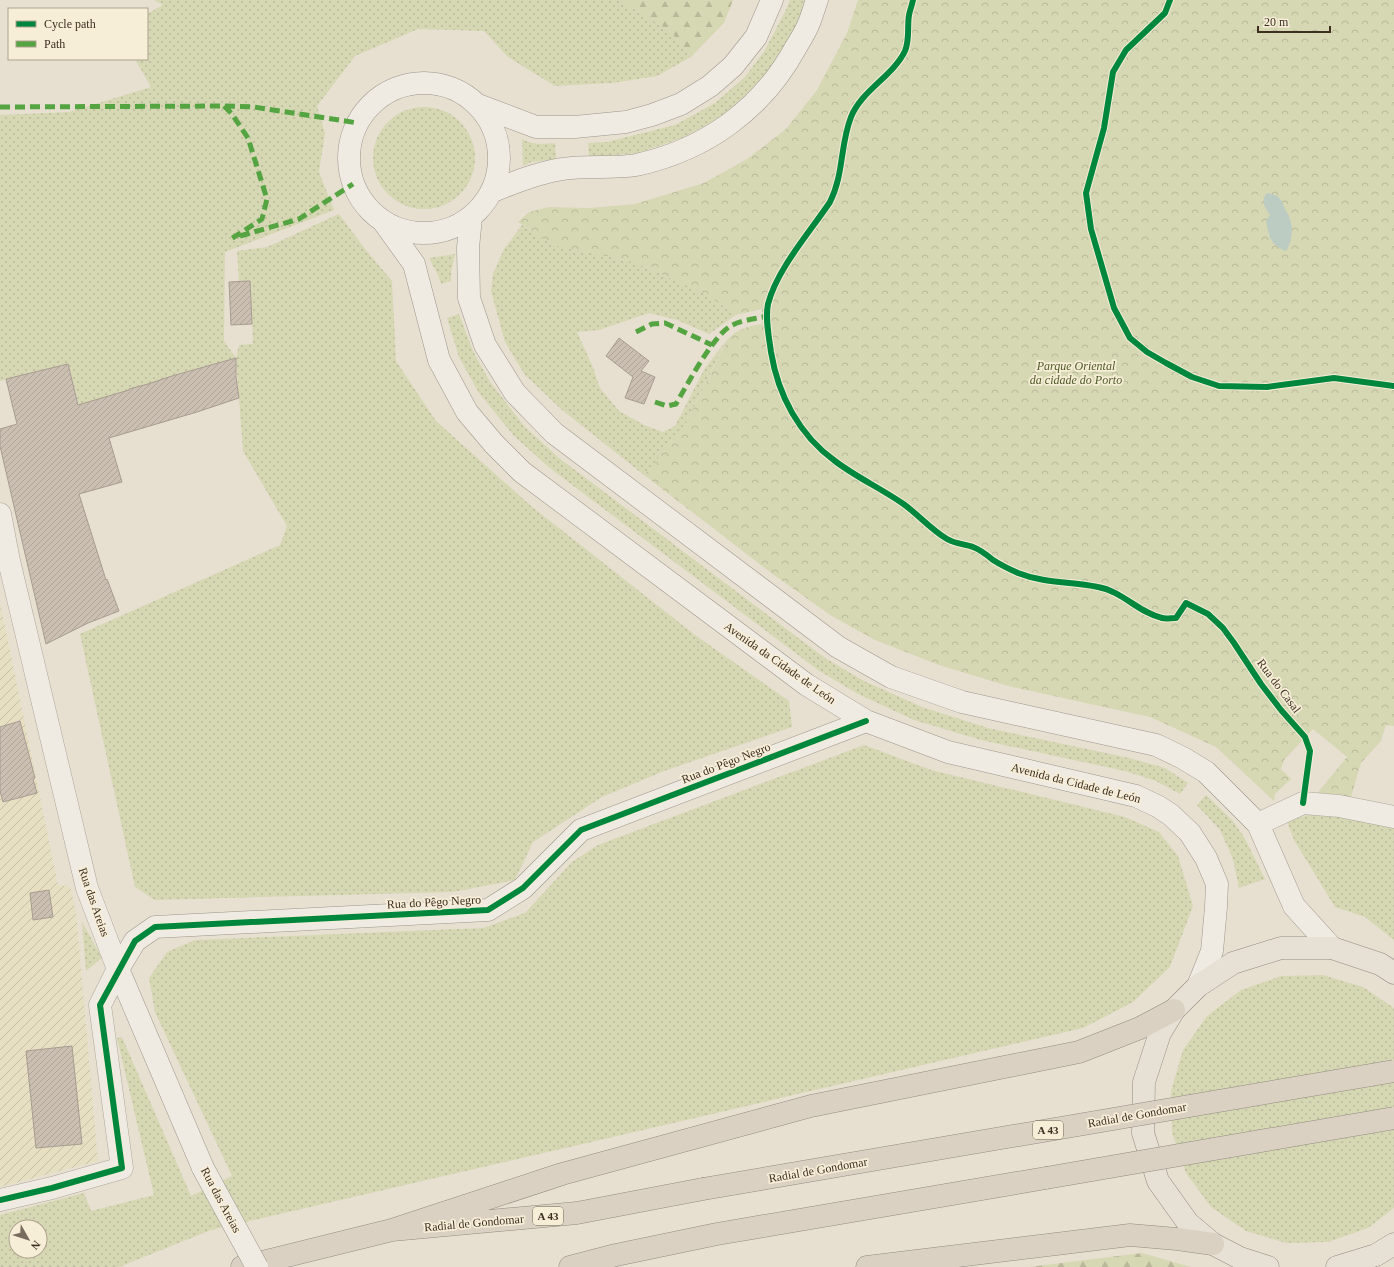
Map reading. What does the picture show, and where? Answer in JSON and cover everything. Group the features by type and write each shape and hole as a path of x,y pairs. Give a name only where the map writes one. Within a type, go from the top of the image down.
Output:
{"highway":[{"path":"392,1230 562,1174 811,1106 1079,1052 1140,1028 1174,1010"},
{"name":"Radial de Gondomar","path":"242,1267 392,1230 577,1213 702,1189 1394,1070"},
{"path":"570,1267 616,1255 718,1234 1394,1118"},
{"path":"867,1267 1130,1235 1213,1244"}],"main road":[{"path":"478,105 492,124 498,146 498,170 491,192 471,217 450,228 427,233 404,231 382,221 365,205 353,184 349,160 352,134 364,112 384,94 407,84 433,83 457,90 478,105 536,127 582,126 626,122 652,115 681,104 710,86 733,66 756,37 772,0"},
{"path":"491,192 516,182 563,169 634,165 667,156 701,143 734,122 763,96 789,62 809,24 816,0"},
{"path":"471,217 468,248 469,298 485,345 515,393 554,433 838,647 891,677 962,702 1156,746 1183,758 1206,772 1258,824 1294,906 1332,948"},
{"name":"Avenida da Cidade de León","path":"382,221 414,264 439,360 467,412 494,444 522,472 648,567 807,684 866,721 948,752 1136,796 1159,807 1171,815 1190,833 1206,858 1217,884 1212,951 1198,986"},
{"name":"Rua das Areias","path":"0,514 9,561 87,888 118,969 203,1168 257,1267"},
{"name":"Rua do Pêgo Negro","path":"0,1200 52,1188 122,1168 100,1004 118,969 135,941 155,927 488,910 523,888 581,830 866,721"},
{"path":"1258,824 1303,803 1339,806 1394,817"},
{"path":"1268,1267 1244,1263 1213,1244 1188,1223 1158,1181 1143,1133 1144,1082 1160,1033 1174,1010 1198,986 1233,963 1281,948 1332,948 1380,964 1394,974"},
{"path":"1337,1267 1376,1255 1394,1244"},
{"path":"1386,1267 1394,1253"}],"shaded area":[{"path":"1267,193 1275,195 1280,199 1291,221 1292,234 1286,251 1276,246 1271,240 1266,221 1270,215 1265,207 1264,201"},
{"path":"0,602 58,885 70,886 76,912 98,1161 0,1187"}],"green space":[{"path":"154,0 619,0 670,31 691,57 657,76 612,83 555,86 508,57 484,31 418,29 355,56 317,106 325,133 319,172 334,210 225,252 224,341 236,358 239,345 253,344 250,282 239,282 237,251 267,247 339,214 365,249 392,281 396,361 436,421 531,506 695,635 789,701 792,727 664,771 602,797 533,842 515,880 453,892 155,900 135,887 80,634 280,545 287,526 243,451 236,359 79,405 68,364 0,381 0,115 69,112 151,87 136,60 148,60 148,13 163,5"},
{"path":"619,0 733,0 724,23 691,57 670,31"},
{"path":"790,0 805,0 800,17 784,51 759,83 720,118 682,138 638,153 589,157 588,143 607,142 675,125 715,103 745,77 765,50"},
{"name":"Parque Oriental da cidade do Porto","path":"858,0 1394,0 1394,726 1386,725 1381,741 1361,763 1349,804 1317,795 1347,757 1313,729 1284,760 1281,769 1291,779 1275,794 1274,801 1216,747 1150,717 1008,686 939,665 875,640 830,615 770,572 644,475 683,429 727,340 735,333 743,329 762,324 762,309 736,315 706,294 634,262 553,245 518,222 529,212 549,207 590,208 635,204 704,183 747,159 786,129 817,90 847,33"},
{"path":"424,107 434,108 453,115 467,129 474,148 474,168 467,187 453,201 434,208 424,209 414,208 395,201 381,187 374,168 373,158 374,148 381,129 395,115 414,108"},
{"path":"522,139 542,144 555,143 556,159 531,162 523,166"},
{"path":"522,225 553,245 634,262 706,294 736,315 709,334 677,320 649,313 599,330 577,332 592,365 600,388 619,411 644,425 663,432 675,426 705,368 726,341 683,429 644,475 561,409 525,375 505,342 491,291 493,274 504,249"},
{"path":"455,254 451,272 451,281 441,284 429,258"},
{"path":"459,314 473,351 490,382 525,427 559,458 825,658 864,681 922,707 988,728 1129,758 1165,768 1188,783 1180,794 1156,781 1125,771 981,740 914,720 858,694 818,670 551,469 514,436 479,393 459,357 447,318"},
{"path":"864,745 931,770 1125,817 1159,832 1178,856 1193,906 1170,967 1133,1002 1083,1028 211,1230 119,1267 0,1267 0,1215 84,1193 91,1211 154,1195 117,1038 122,1037 191,1196 232,1176 155,1012 149,978 167,952 195,940 483,928 525,913 572,862 598,845"},
{"path":"1206,795 1232,820 1244,837 1265,879 1239,888 1233,859 1220,830 1197,805"},
{"path":"1313,813 1394,825 1394,940 1365,917 1335,907 1294,840 1287,822"},
{"path":"82,922 102,958 86,971"},
{"path":"1323,975 1363,987 1394,1008 1394,1208 1368,1228 1328,1242 1286,1243 1246,1231 1211,1207 1186,1173 1172,1133 1171,1091 1183,1050 1207,1016 1241,990 1281,976"},
{"path":"1142,1253 1191,1267 1029,1267"}],"building":[{"path":"250,281 252,324 231,325 229,282"},
{"path":"619,338 649,361 641,371 655,377 644,404 625,398 633,377 606,356"},
{"path":"236,358 236,377 239,398 109,438 122,482 79,494 106,580 107,579 119,611 88,623 46,644 0,446 0,429 17,424 6,379 68,364 78,405"},
{"path":"20,721 35,778 33,779 37,793 3,802 0,791 0,727"},
{"path":"49,890 53,917 33,920 30,893"},
{"path":"72,1046 82,1144 36,1148 26,1051"}],"marked path":[{"path":"224,106 232,114 248,138 267,199 262,219 231,239"},
{"path":"0,107 254,107 358,123"},
{"path":"240,236 299,219 353,184"},
{"path":"655,402 667,406 676,404 708,351 715,341 729,327 743,321 768,316"},
{"path":"636,332 652,324 665,323 712,345"}],"cycle path":[{"name":"Rua do Casal","path":"913,0 909,15 905,51 893,68 862,99 851,117 845,138 838,181 830,202 786,264 772,291 767,310 768,334 774,368 785,399 801,426 822,451 851,472 902,503 935,531 950,541 976,548 993,560 1028,577 1107,589 1123,597 1146,612 1162,618 1176,618 1186,603 1208,614 1223,628 1261,684 1281,710 1305,737 1310,751 1303,803"},
{"path":"1170,0 1165,13 1126,50 1113,72 1104,128 1086,193 1091,229 1114,308 1130,338 1147,352 1166,363 1192,377 1219,386 1267,387 1334,378 1394,386"},
{"path":"0,1200 52,1188 122,1168 100,1005 135,941 155,927 488,910 523,888 581,830 866,721"}]}
